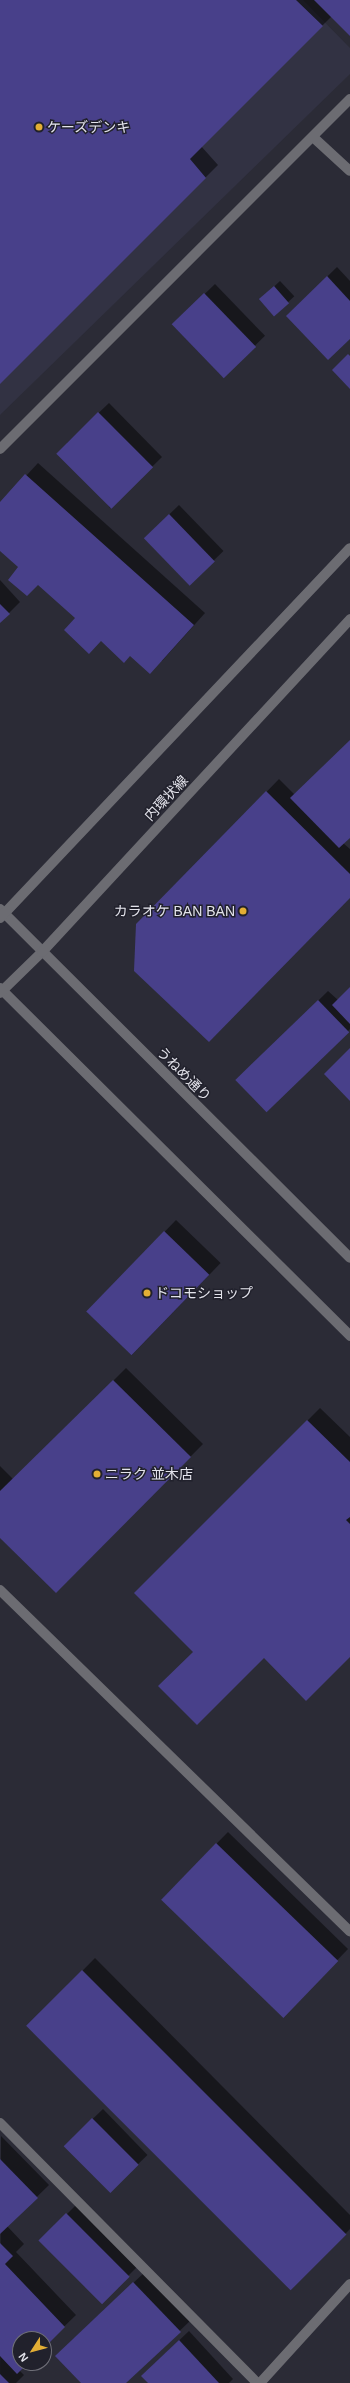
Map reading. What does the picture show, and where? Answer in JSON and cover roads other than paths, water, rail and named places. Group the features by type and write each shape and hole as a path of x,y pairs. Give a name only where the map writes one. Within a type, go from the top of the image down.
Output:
{"street":[{"path":"0,449 350,99"},
{"path":"313,137 350,172"},
{"path":"2,913 350,548"},
{"name":"内環状線","path":"1,991 42,952 350,619"},
{"name":"うねめ通り","path":"2,913 350,1258"},
{"path":"1,991 350,1336"},
{"path":"0,1590 350,1932"},
{"path":"0,2123 256,2383"},
{"path":"260,2383 350,2284"}],"place":[{"name":"ケーズデンキ","path":"39,127"},
{"name":"カラオケ BAN BAN","path":"243,911"},
{"name":"ドコモショップ","path":"147,1293"},
{"name":"ニラク 並木店","path":"97,1474"}]}
